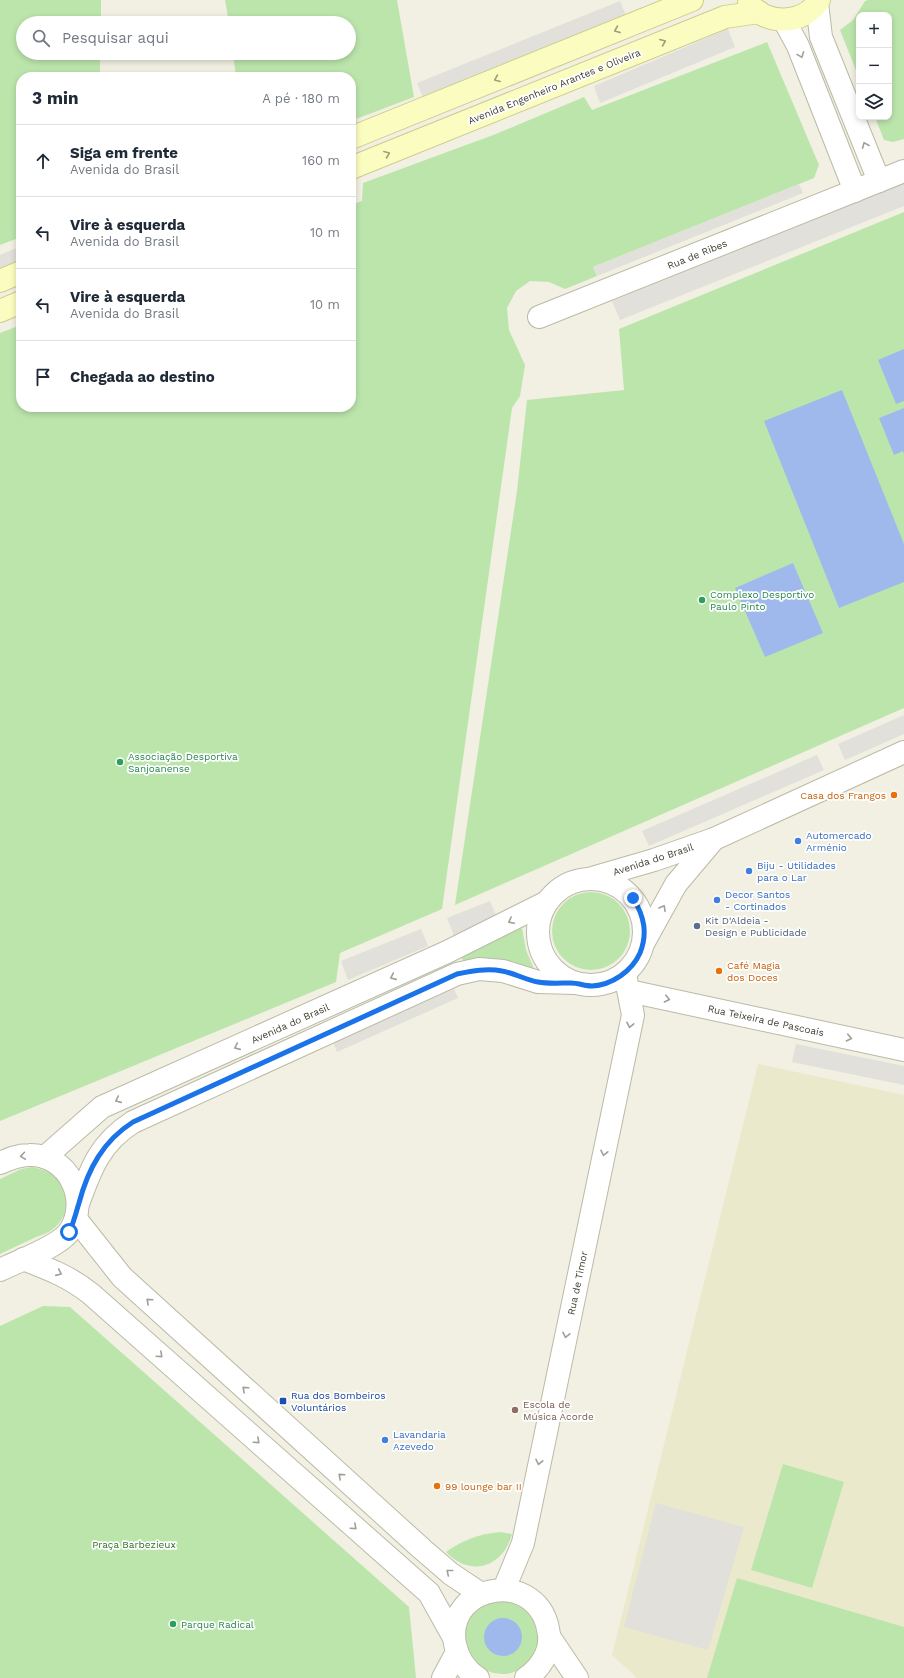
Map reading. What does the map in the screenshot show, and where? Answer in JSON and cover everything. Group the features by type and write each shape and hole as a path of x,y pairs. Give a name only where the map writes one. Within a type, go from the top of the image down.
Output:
{"main road":[{"path":"356,136 692,0"},
{"name":"Avenida Engenheiro Arantes e Oliveira","path":"356,166 753,6 771,18 784,20 798,18 808,12 818,2"},
{"path":"0,281 16,274"},
{"path":"0,311 16,304"}],"street":[{"path":"818,2 821,37 880,182"},
{"path":"784,20 798,46 855,191"},
{"name":"Rua de Ribes","path":"539,317 880,182 904,171"},
{"name":"Avenida do Brasil","path":"575,983 562,978 551,968 543,957 538,943 537,929 540,915 545,903 558,889 574,881 592,878 654,860 714,839 904,752"},
{"name":"Avenida do Brasil","path":"0,1270 58,1243 69,1232 89,1172 108,1142 119,1131 133,1122 457,974 479,969 503,971 538,982 575,983 592,986 627,982 644,942 676,884 714,839"},
{"name":"Avenida do Brasil","path":"592,878 610,882 623,888 633,898 640,910 644,924 644,942"},
{"name":"Avenida do Brasil","path":"45,1157 102,1107 447,952 545,903"},
{"name":"Rua Teixeira de Pascoais","path":"627,982 904,1050"},
{"name":"Rua de Timor","path":"504,1589 523,1543 633,1015 627,982"},
{"path":"0,1163 14,1157 29,1154 45,1157 58,1164 69,1175 76,1188 77,1211 122,1277 422,1549 451,1574 481,1594"},
{"path":"23,1259 61,1274 77,1283 429,1593 455,1645 462,1663 470,1673 478,1678"},
{"path":"443,1678 455,1645 456,1624 461,1612 470,1601 481,1594 492,1590 504,1589 519,1592 532,1600 542,1610 548,1624 550,1638 547,1653 540,1667 526,1678"},
{"path":"550,1638 577,1678"}],"shaded area":[{"path":"620,1 627,18 424,100 417,83"},
{"path":"728,29 735,47 600,103 594,86"},
{"path":"904,183 904,206 620,320 612,301"},
{"path":"799,184 803,193 597,276 593,267"},
{"path":"16,248 16,266 0,272 0,255"},
{"path":"904,715 904,734 845,760 838,744"},
{"path":"817,755 824,770 649,846 642,831"},
{"path":"490,901 497,918 454,936 447,918"},
{"path":"421,929 428,946 348,980 341,961"},
{"path":"454,989 458,998 337,1052 333,1042"},
{"path":"796,1044 904,1066 904,1085 792,1062"},
{"path":"758,1064 904,1095 904,1678 637,1678 612,1655"},
{"path":"656,1503 744,1527 708,1650 624,1627"}],"green space":[{"path":"0,0 101,0 101,16 16,16 16,60 100,60 100,72 16,72 16,239 0,245"},
{"path":"225,0 397,0 414,97 356,119 356,72 235,72 234,60 356,60 356,16 228,16"},
{"path":"904,0 904,139 893,142 884,140 876,120 892,120 892,12 858,12 865,1"},
{"path":"856,15 856,70 840,30 853,20"},
{"path":"767,42 819,165 814,178 593,267 597,276 565,289 549,282 530,281 516,291 507,308 509,330 525,365 520,396 512,408 442,909 340,953 336,982 0,1121 0,333 16,327 16,412 356,412 356,203 362,201 363,183 496,134 584,97 592,110"},
{"name":"Complexo Desportivo Paulo Pinto","path":"904,212 904,708 455,905 517,491 527,400 624,390 619,329"},
{"path":"591,892 606,895 619,903 627,916 630,931 627,946 619,959 606,967 591,970 576,967 563,959 555,946 552,931 555,916 563,903 576,895"},
{"path":"522,928 526,950 534,969 516,964 490,960 463,961 460,954"},
{"path":"32,1167 55,1176 61,1183 67,1199 64,1216 57,1225 45,1234 0,1254 0,1179 21,1169"},
{"name":"Praça Barbezieux","path":"43,1306 70,1307 409,1607 416,1678 0,1678 0,1326"},
{"path":"783,1464 844,1482 812,1588 751,1570"},
{"path":"500,1532 512,1534 508,1545 494,1561 485,1565 466,1565 456,1560 446,1552 472,1538"},
{"path":"737,1578 904,1627 904,1678 707,1678"},
{"path":"502,1600 523,1606 533,1616 539,1637 533,1658 523,1668 502,1674 481,1668 471,1658 465,1637 471,1616 481,1606"}],"water":[{"path":"904,349 904,401 896,404 878,360"},
{"path":"842,390 904,544 904,582 839,608 764,421"},
{"path":"904,408 904,454 903,451 894,455 879,418"},
{"path":"793,563 823,633 765,657 735,588"},
{"path":"499,1618 507,1618 517,1623 521,1630 521,1644 517,1651 507,1656 499,1656 489,1651 487,1648 484,1641 484,1633 489,1623 492,1621"}],"place":[{"name":"Complexo Desportivo Paulo Pinto","path":"702,600"},
{"name":"Associação Desportiva Sanjoanense","path":"120,762"},
{"name":"Casa dos Frangos","path":"894,795"},
{"name":"Automercado Arménio","path":"798,841"},
{"name":"Biju - Utilidades para o Lar","path":"749,871"},
{"name":"Decor Santos - Cortinados","path":"717,900"},
{"name":"Kit D'Aldeia - Design e Publicidade","path":"697,926"},
{"name":"Café Magia dos Doces","path":"719,971"},
{"name":"Rua dos Bombeiros Voluntários","path":"283,1401"},
{"name":"Escola de Música Acorde","path":"515,1410"},
{"name":"Lavandaria Azevedo","path":"385,1440"},
{"name":"99 lounge bar II","path":"437,1486"},
{"name":"Parque Radical","path":"173,1624"}],"route":[{"path":"69,1232 76,1219 78,1204 89,1172 108,1142 119,1131 133,1122 457,974 479,969 503,971 538,982 575,983 592,986 608,983 625,974 637,960 644,942 644,924 640,910 633,898"}]}
